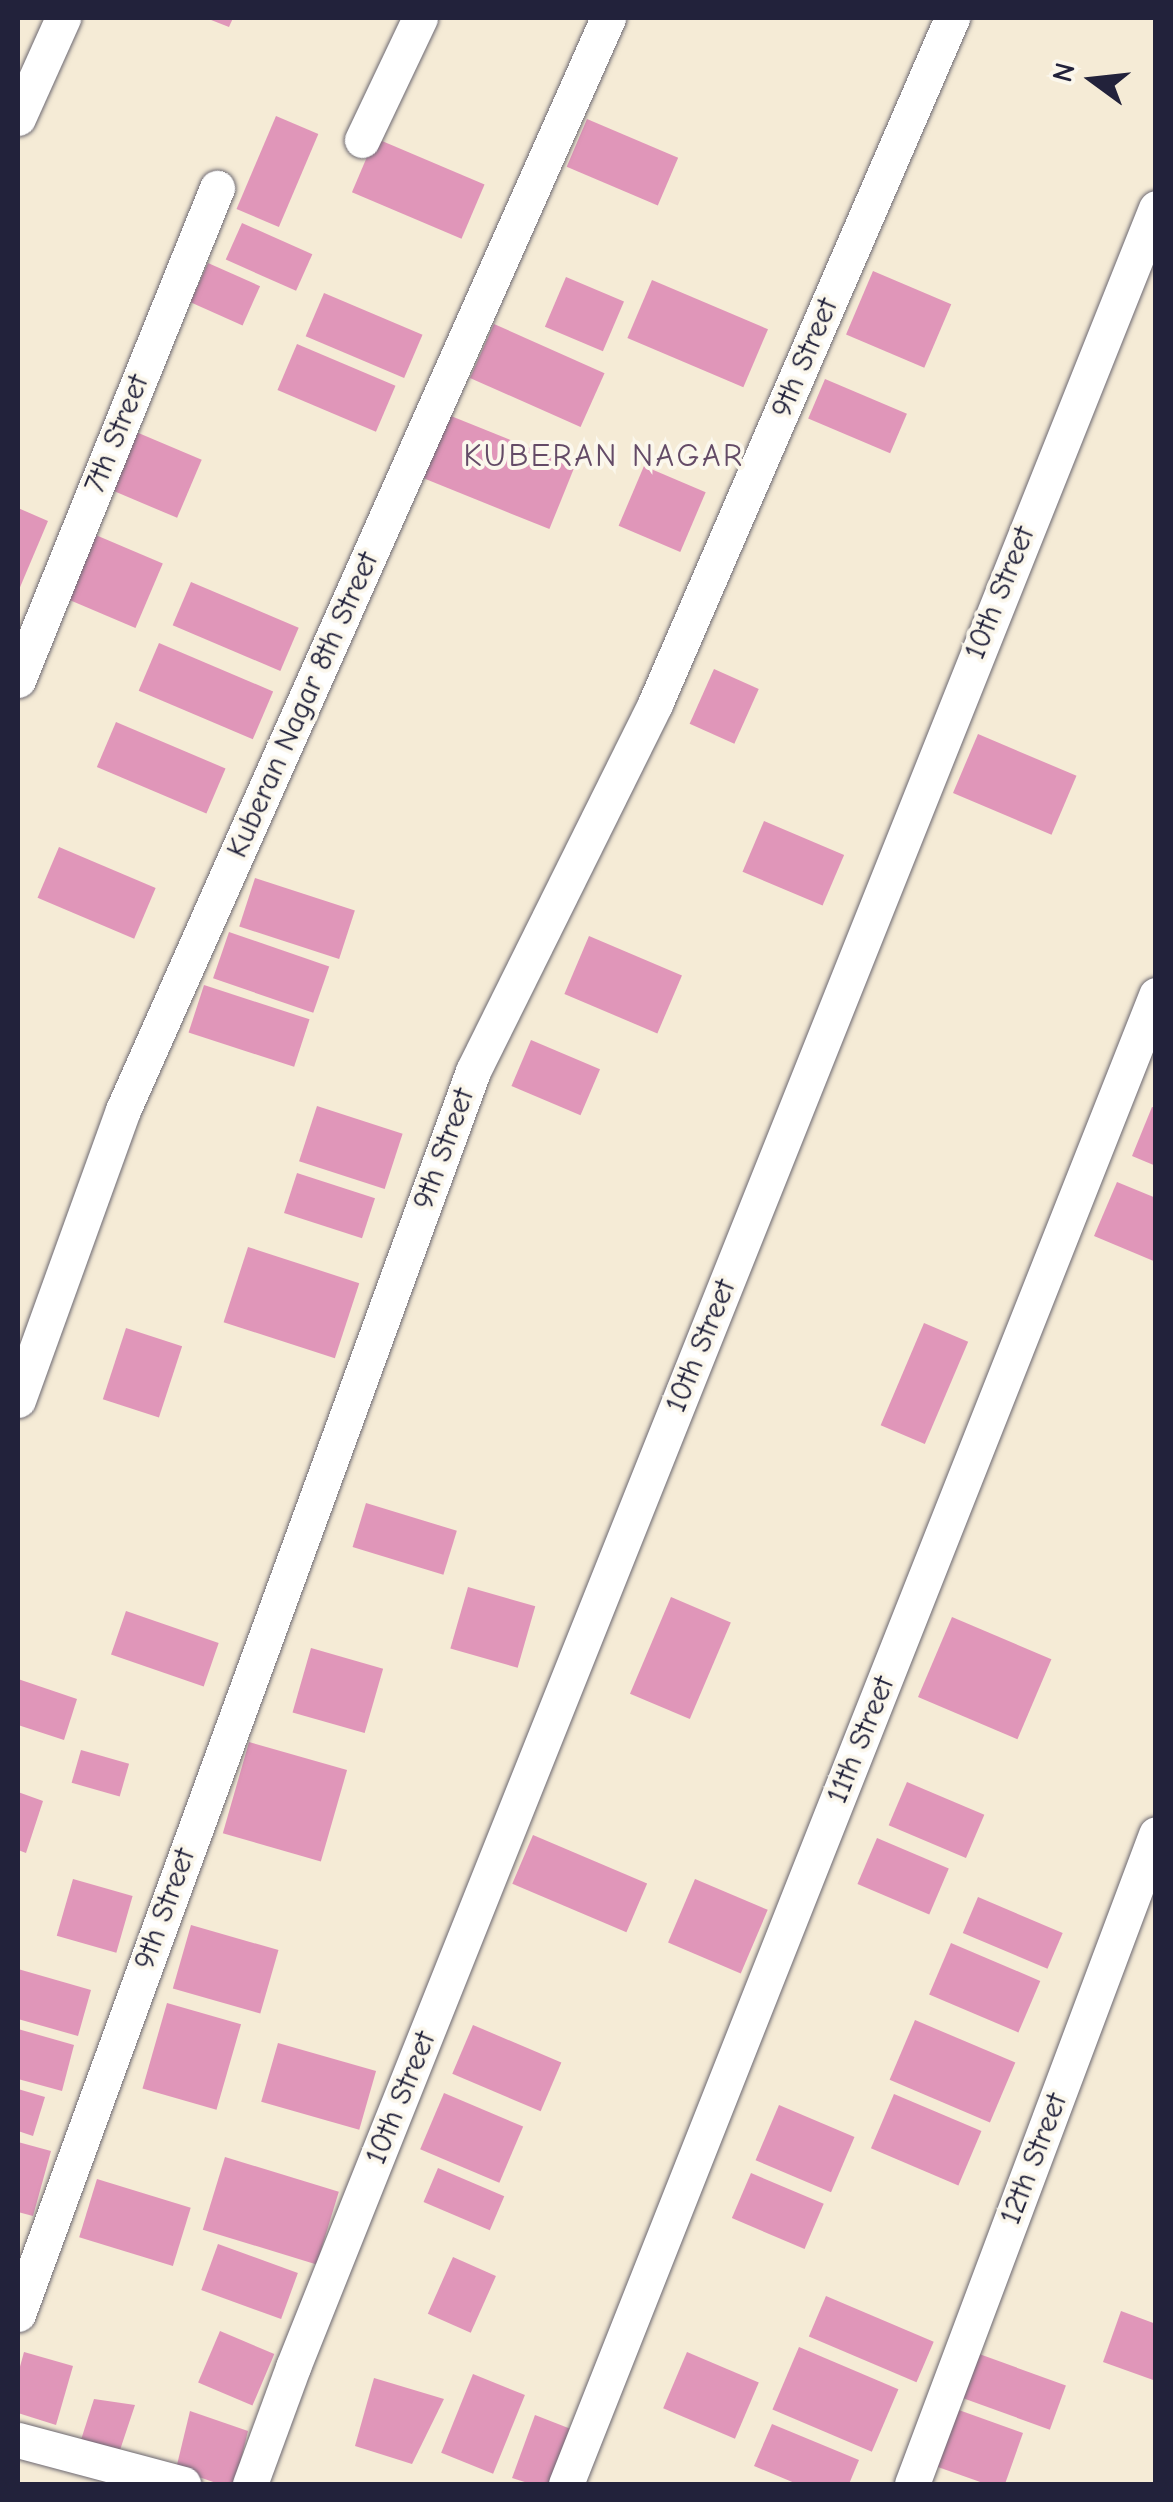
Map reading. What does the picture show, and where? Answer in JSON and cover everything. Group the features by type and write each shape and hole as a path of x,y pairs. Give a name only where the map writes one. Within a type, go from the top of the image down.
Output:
{"street":[{"path":"18,118 63,18"},
{"path":"362,140 420,18"},
{"name":"Kuberan Nagar 8th Street","path":"18,1400 123,1110 608,18"},
{"name":"9th Street","path":"18,2314 473,1071 655,704 952,18"},
{"name":"7th Street","path":"18,680 218,188"},
{"name":"10th Street","path":"250,2484 292,2367 1156,208"},
{"name":"11th Street","path":"566,2484 1156,995"},
{"name":"12th Street","path":"912,2484 1156,1834"},
{"path":"18,2440 183,2484"}],"building":[{"path":"206,18 233,18 229,27"},
{"path":"276,116 318,134 279,227 237,209"},
{"path":"587,119 678,158 658,206 567,167"},
{"path":"375,138 485,184 461,239 352,192"},
{"path":"242,223 312,254 296,291 226,260"},
{"path":"208,263 260,286 243,325 191,302"},
{"path":"873,271 951,304 924,368 846,335"},
{"path":"566,277 624,302 603,351 545,327"},
{"path":"652,280 768,329 743,387 627,338"},
{"path":"324,293 422,335 404,378 306,336"},
{"path":"494,324 605,373 581,427 470,378"},
{"path":"297,344 395,386 376,432 277,390"},
{"path":"825,379 907,414 890,453 808,419"},
{"path":"446,414 575,466 549,529 421,477"},
{"path":"129,429 202,460 177,518 104,487"},
{"path":"644,466 706,492 680,552 619,526"},
{"path":"18,508 48,521 18,592"},
{"path":"91,533 163,563 135,628 64,597"},
{"path":"191,582 299,628 280,671 173,625"},
{"path":"159,643 273,691 253,739 139,691"},
{"path":"714,669 759,689 734,744 690,724"},
{"path":"116,722 226,768 206,814 97,767"},
{"path":"978,734 1076,776 1051,835 953,793"},
{"path":"764,821 844,855 823,906 743,872"},
{"path":"59,847 156,888 134,939 38,898"},
{"path":"255,878 355,910 339,959 239,927"},
{"path":"229,932 329,967 313,1013 213,978"},
{"path":"589,936 682,975 657,1033 564,994"},
{"path":"204,985 310,1019 294,1067 189,1033"},
{"path":"531,1040 600,1069 581,1115 511,1086"},
{"path":"317,1106 403,1134 385,1189 299,1161"},
{"path":"1152,1107 1156,1108 1156,1166 1132,1156"},
{"path":"297,1173 375,1198 362,1238 284,1213"},
{"path":"1117,1182 1156,1198 1156,1262 1094,1236"},
{"path":"248,1247 359,1283 335,1358 224,1322"},
{"path":"924,1323 968,1342 925,1444 881,1425"},
{"path":"126,1328 182,1346 159,1418 103,1399"},
{"path":"366,1503 457,1531 443,1575 353,1547"},
{"path":"468,1587 535,1606 518,1668 450,1649"},
{"path":"671,1597 731,1622 690,1719 630,1694"},
{"path":"126,1611 219,1643 204,1686 111,1654"},
{"path":"952,1617 1051,1659 1017,1739 918,1697"},
{"path":"311,1648 383,1669 365,1733 293,1712"},
{"path":"18,1679 77,1699 64,1740 18,1725"},
{"path":"249,1742 347,1770 321,1861 223,1833"},
{"path":"81,1750 129,1764 120,1796 72,1783"},
{"path":"907,1782 984,1815 966,1858 889,1825"},
{"path":"18,1792 43,1801 26,1853 18,1850"},
{"path":"533,1835 647,1883 626,1932 512,1884"},
{"path":"877,1838 949,1868 929,1915 857,1884"},
{"path":"73,1879 133,1896 116,1953 57,1936"},
{"path":"695,1879 768,1910 741,1973 668,1943"},
{"path":"978,1897 1063,1933 1047,1969 963,1933"},
{"path":"191,1925 278,1950 260,2014 173,1988"},
{"path":"951,1943 1040,1981 1018,2032 929,1995"},
{"path":"18,1969 91,1990 78,2036 18,2019"},
{"path":"167,2003 241,2024 216,2110 142,2089"},
{"path":"915,2020 1015,2063 990,2122 890,2080"},
{"path":"473,2025 561,2063 541,2111 452,2074"},
{"path":"18,2029 74,2045 62,2091 18,2079"},
{"path":"278,2043 376,2071 359,2130 261,2102"},
{"path":"18,2089 45,2097 33,2136 18,2131"},
{"path":"444,2093 523,2127 499,2183 420,2149"},
{"path":"894,2094 981,2131 958,2185 871,2148"},
{"path":"779,2105 854,2137 831,2192 756,2160"},
{"path":"18,2142 51,2151 33,2216 18,2212"},
{"path":"225,2157 339,2192 317,2264 203,2230"},
{"path":"438,2168 504,2196 490,2230 424,2202"},
{"path":"751,2173 824,2204 805,2249 732,2218"},
{"path":"97,2179 191,2208 173,2266 79,2237"},
{"path":"218,2244 298,2273 281,2319 201,2290"},
{"path":"453,2257 496,2276 471,2333 428,2314"},
{"path":"826,2296 934,2342 917,2382 809,2337"},
{"path":"1121,2311 1156,2324 1156,2381 1103,2362"},
{"path":"220,2331 274,2354 252,2406 198,2383"},
{"path":"799,2347 898,2389 872,2452 772,2410"},
{"path":"971,2351 1066,2386 1050,2430 955,2395"},
{"path":"24,2352 73,2366 56,2425 18,2413 18,2374"},
{"path":"687,2352 759,2382 735,2439 663,2408"},
{"path":"473,2374 525,2395 493,2474 441,2453"},
{"path":"374,2378 444,2399 412,2464 355,2446"},
{"path":"94,2399 135,2405 118,2456 80,2443"},
{"path":"956,2409 1023,2433 1005,2484 986,2484 935,2466"},
{"path":"190,2411 248,2431 235,2484 219,2484 176,2469"},
{"path":"535,2415 576,2431 556,2484 531,2484 512,2478"},
{"path":"772,2424 859,2460 849,2484 797,2484 754,2466"}],"district":[{"name":"KUBERAN NAGAR","path":"604,456"}]}
